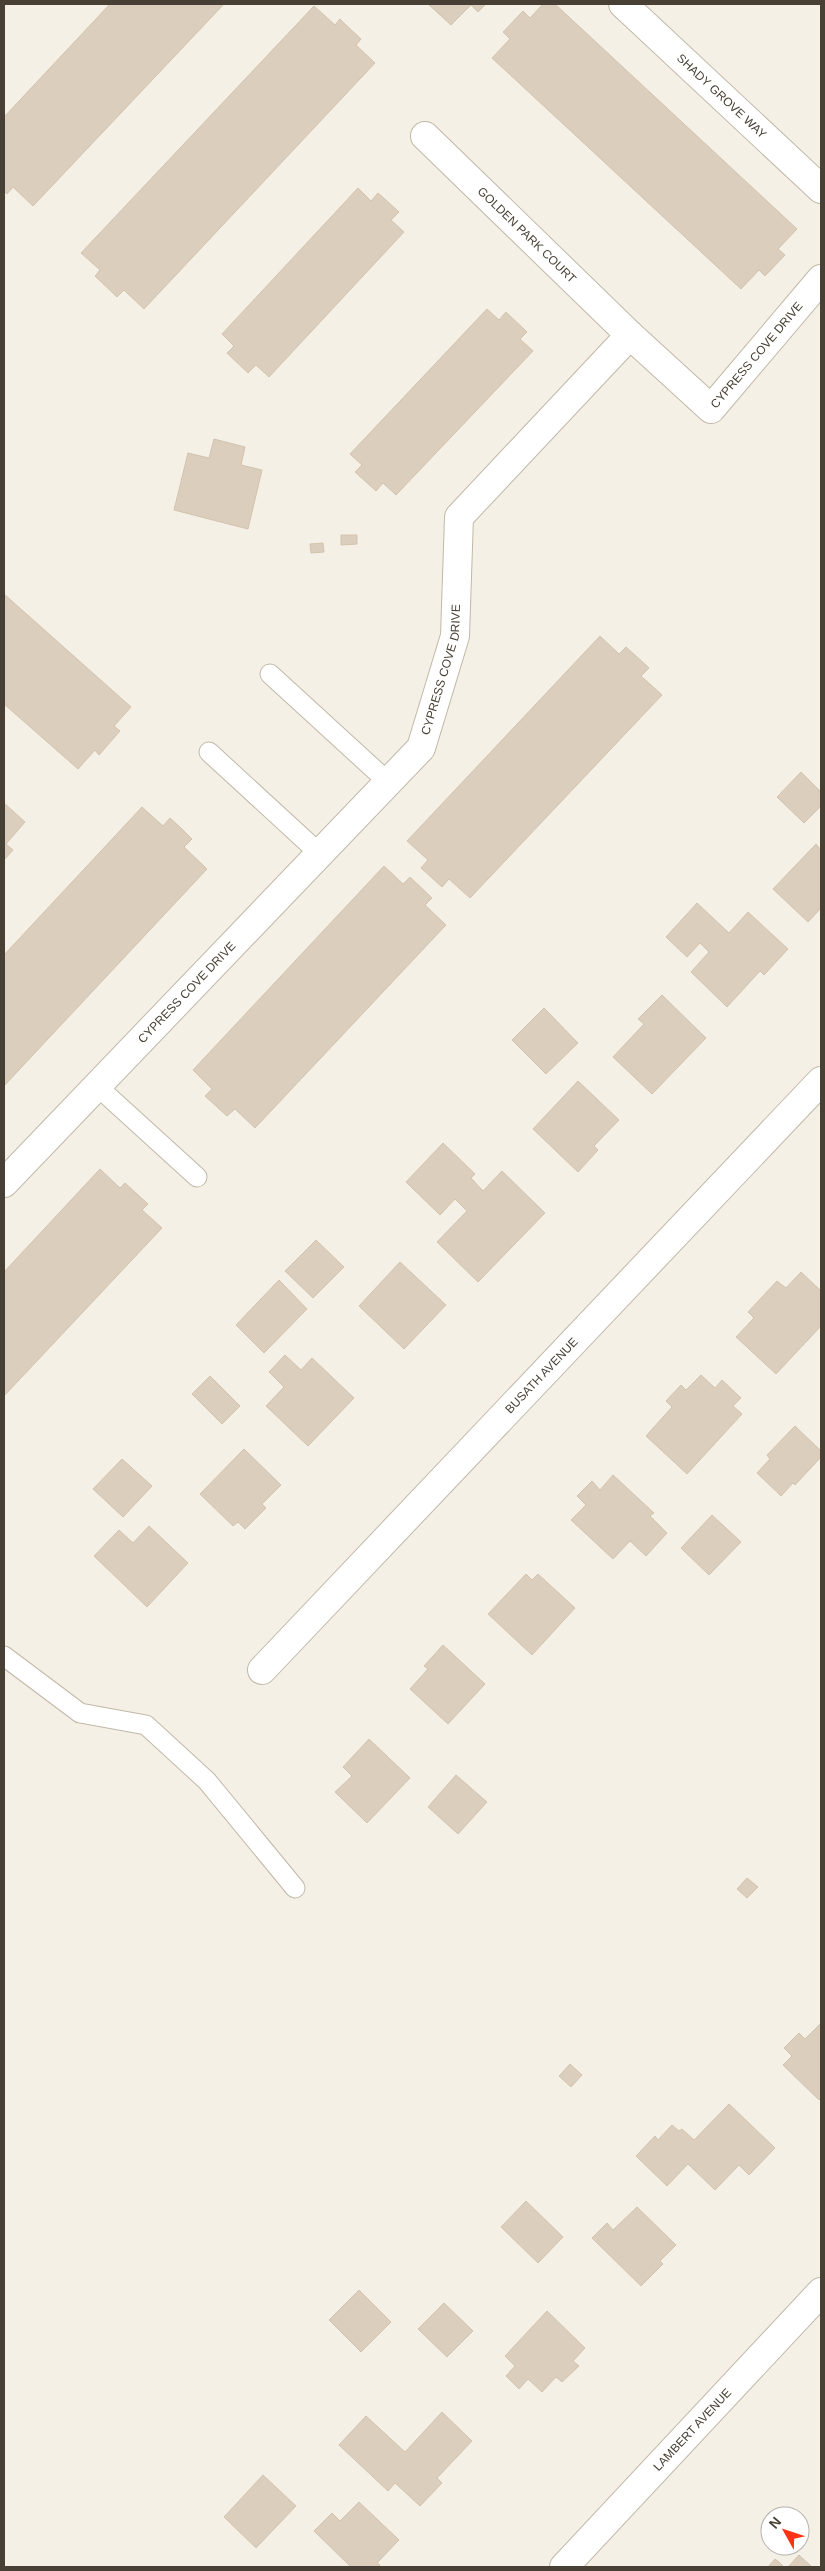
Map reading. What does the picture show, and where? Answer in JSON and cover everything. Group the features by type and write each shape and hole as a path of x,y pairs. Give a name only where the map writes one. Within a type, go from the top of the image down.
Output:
{"street":[{"name":"SHADY GROVE WAY","path":"623,4 821,189"},
{"name":"GOLDEN PARK COURT","path":"425,136 630,335"},
{"name":"CYPRESS COVE DRIVE","path":"4,1183 421,748 455,636 459,517 630,335 712,409 821,280"},
{"name":"BUSATH AVENUE","path":"262,1670 821,1081"},
{"name":"LAMBERT AVENUE","path":"564,2567 821,2292"}],"lane":[{"path":"270,674 388,782"},
{"path":"209,752 320,854"},
{"path":"97,1086 196,1177"},
{"path":"4,1656 80,1713 146,1725 207,1781 295,1888"}],"building":[{"path":"110,4 224,4 33,206 13,187 7,194 4,191 4,117"},
{"path":"428,4 486,4 478,12 471,5 451,25"},
{"path":"543,4 555,4 797,229 778,249 785,255 765,276 759,270 741,289 492,58 510,39 503,32 523,11 530,18"},
{"path":"314,6 335,25 340,19 361,39 356,45 375,63 144,309 124,290 117,297 95,276 100,270 81,253"},
{"path":"358,188 371,201 378,193 399,212 391,220 404,232 269,377 256,365 248,373 227,353 234,346 222,334"},
{"path":"487,309 499,320 506,312 527,332 520,339 533,351 396,495 383,483 376,491 355,472 362,465 350,454"},
{"path":"214,439 245,447 241,465 262,470 248,529 174,510 188,453 209,458"},
{"path":"341,535 357,535 357,544 341,545"},
{"path":"323,543 324,552 311,553 310,544"},
{"path":"4,594 131,707 114,726 120,731 99,755 95,750 78,769 4,704"},
{"path":"600,636 619,654 626,647 647,666 649,668 641,676 662,695 470,898 449,879 442,887 421,868 428,860 407,841"},
{"path":"801,772 821,792 821,806 804,823 777,797"},
{"path":"4,803 25,822 6,844 13,850 4,860"},
{"path":"142,807 163,826 170,818 182,829 192,839 184,847 207,869 4,1086 4,955"},
{"path":"816,844 821,850 821,908 808,922 773,889"},
{"path":"384,866 403,884 410,877 432,898 425,905 446,925 255,1128 235,1109 227,1116 205,1096 212,1089 193,1070"},
{"path":"697,903 729,933 748,912 788,949 764,975 760,971 727,1007 691,972 709,952 700,943 687,957 666,937"},
{"path":"662,995 706,1038 652,1094 613,1057 644,1024 638,1019"},
{"path":"544,1008 578,1043 546,1074 512,1040"},
{"path":"578,1081 619,1120 594,1146 598,1150 578,1172 533,1129"},
{"path":"443,1143 475,1174 471,1178 483,1191 502,1171 545,1213 478,1282 437,1242 467,1211 455,1199 440,1215 406,1182"},
{"path":"100,1169 120,1188 125,1183 148,1204 142,1210 162,1228 4,1396 4,1272"},
{"path":"316,1240 344,1267 313,1298 285,1271"},
{"path":"400,1262 446,1305 404,1349 359,1306"},
{"path":"801,1272 821,1291 821,1326 776,1374 736,1337 754,1318 748,1312 777,1281 786,1288"},
{"path":"279,1280 307,1309 264,1353 236,1325"},
{"path":"285,1355 301,1370 312,1358 354,1398 308,1446 266,1406 284,1387 269,1372"},
{"path":"701,1375 715,1388 722,1380 741,1398 733,1406 742,1414 687,1474 646,1436 672,1407 666,1401 681,1385 686,1390"},
{"path":"210,1376 240,1406 222,1424 192,1394"},
{"path":"795,1426 821,1451 821,1457 795,1485 793,1483 781,1496 757,1473 770,1459 767,1455"},
{"path":"244,1449 281,1485 262,1504 266,1508 245,1529 238,1522 233,1526 200,1494"},
{"path":"122,1459 152,1486 123,1517 93,1489"},
{"path":"613,1475 654,1513 650,1516 667,1533 646,1556 630,1541 613,1559 571,1520 586,1505 577,1496 592,1481 600,1490"},
{"path":"712,1515 741,1542 709,1575 681,1548"},
{"path":"149,1526 188,1563 147,1607 94,1556 119,1530 133,1543"},
{"path":"526,1574 532,1580 538,1574 575,1608 532,1655 488,1614"},
{"path":"443,1645 485,1684 448,1724 410,1689 428,1669 424,1666"},
{"path":"369,1739 410,1778 367,1823 335,1792 352,1776 343,1767"},
{"path":"456,1775 487,1802 458,1834 428,1807"},
{"path":"747,1878 758,1887 747,1898 737,1889"},
{"path":"821,2023 821,2098 819,2100 783,2065 792,2056 784,2048 799,2033 805,2039"},
{"path":"570,2064 582,2075 571,2087 559,2076"},
{"path":"729,2104 775,2148 749,2175 739,2165 715,2190 688,2164 667,2186 636,2156 655,2136 658,2140 672,2125 679,2131 682,2129 694,2140"},
{"path":"526,2201 563,2237 538,2263 501,2227"},
{"path":"637,2207 676,2245 660,2261 663,2264 641,2286 592,2238 607,2223 613,2230"},
{"path":"359,2290 391,2322 361,2352 329,2320"},
{"path":"444,2303 473,2331 447,2357 418,2329"},
{"path":"547,2311 585,2348 573,2361 579,2366 562,2382 556,2377 542,2392 528,2379 519,2389 506,2376 515,2366 505,2356"},
{"path":"442,2412 472,2441 437,2478 442,2483 420,2506 395,2483 388,2491 339,2445 366,2416 405,2452"},
{"path":"263,2475 296,2506 256,2548 224,2517"},
{"path":"359,2502 399,2540 377,2563 380,2565 378,2567 351,2567 314,2531 332,2513 340,2521"},
{"path":"800,2556 812,2567 788,2567"},
{"path":"775,2559 779,2562 784,2567 768,2567"}]}
